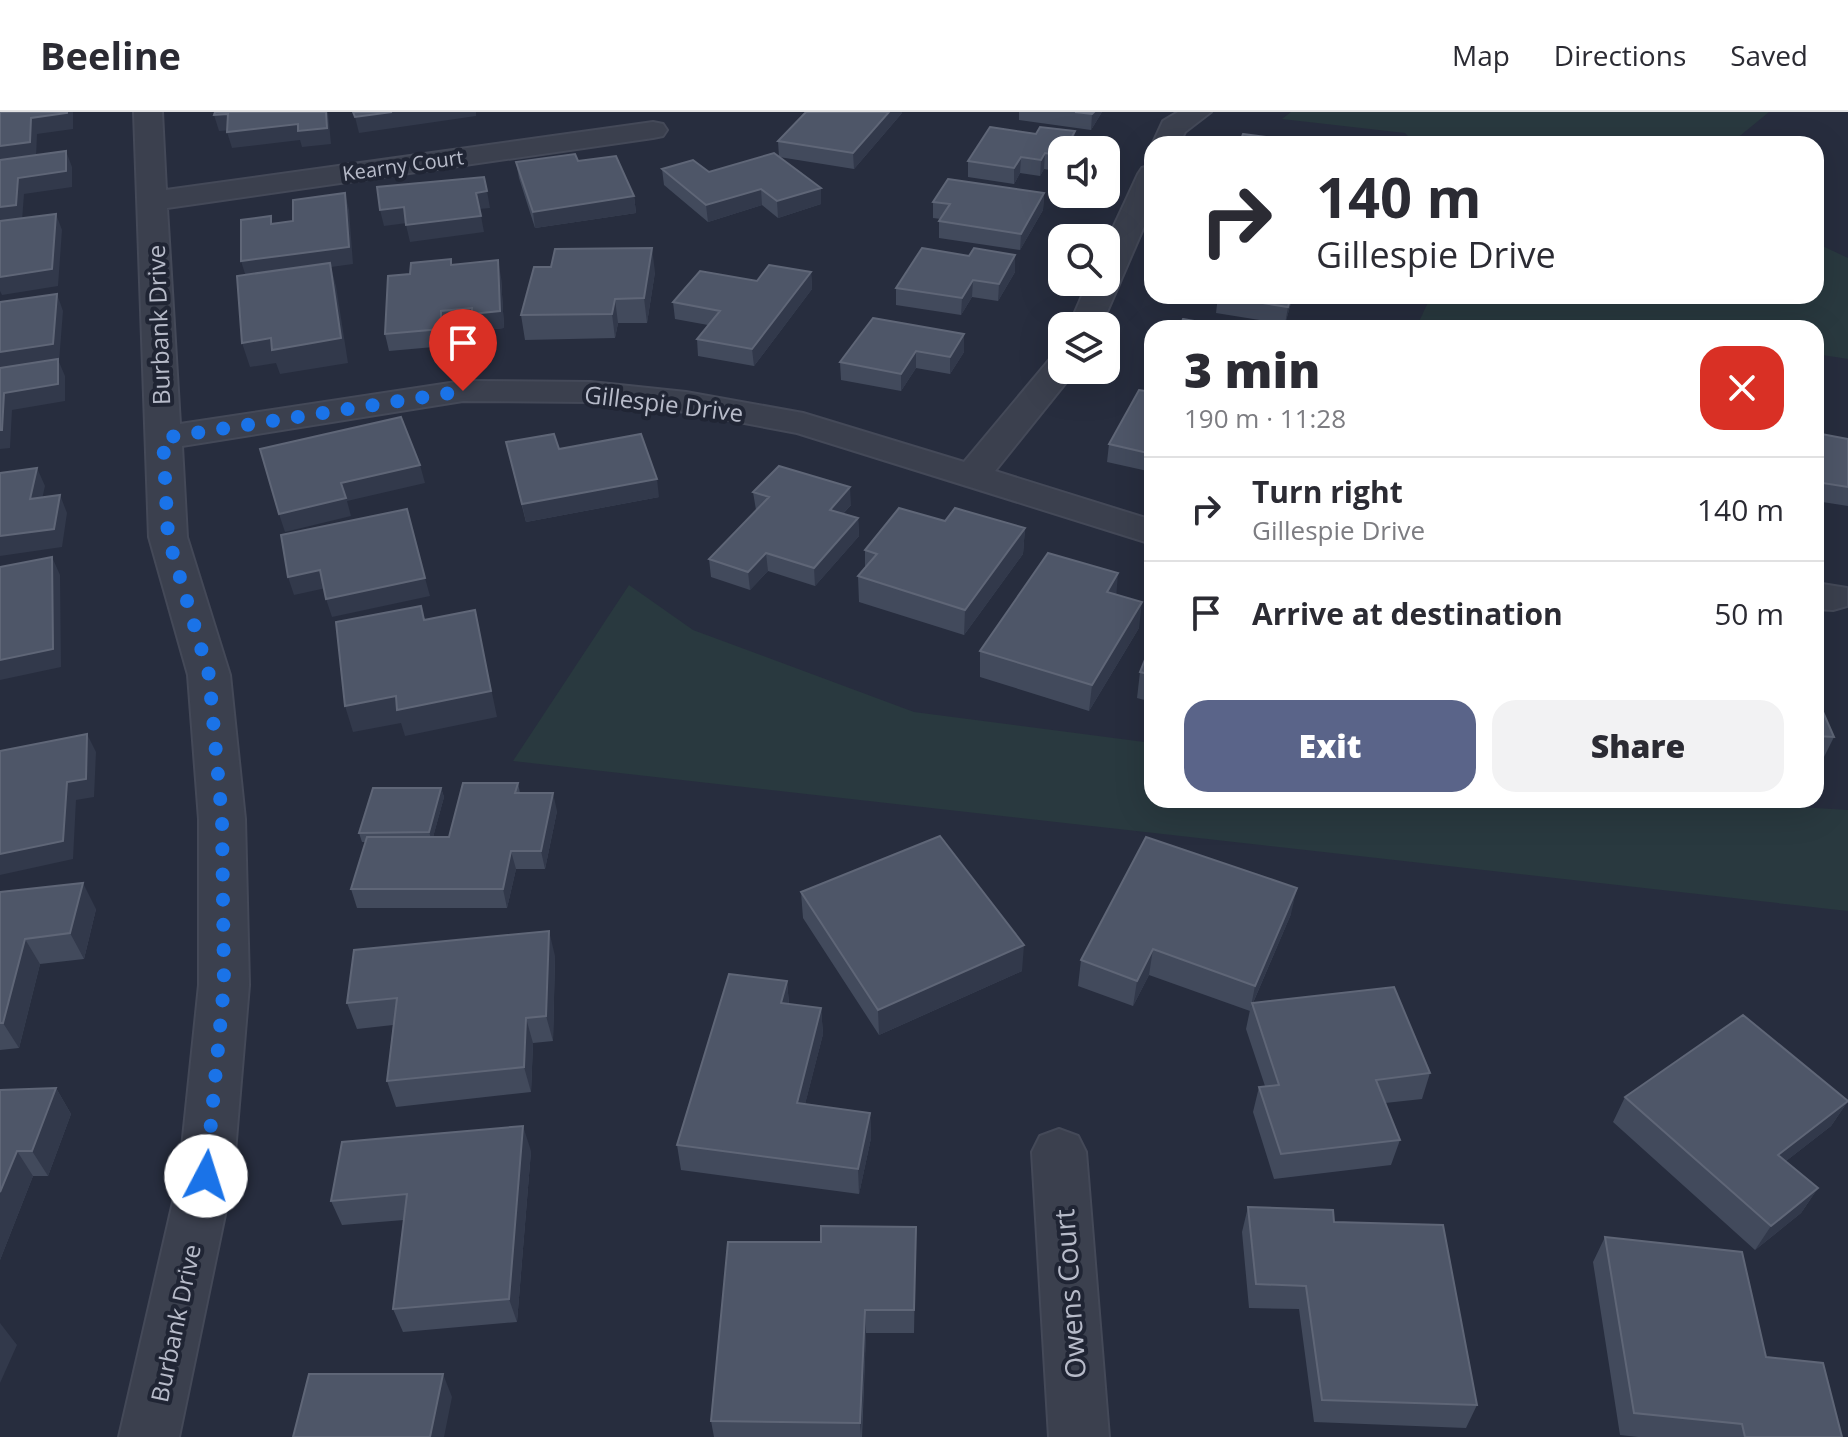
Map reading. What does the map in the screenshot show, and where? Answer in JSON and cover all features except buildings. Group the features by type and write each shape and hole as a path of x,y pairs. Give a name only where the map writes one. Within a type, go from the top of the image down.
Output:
{"street":[{"name":"Burbank Drive","path":"148,112 168,537 209,675 222,819 224,985 206,1176 149,1437"},
{"path":"1169,136 1173,127 1197,112"},
{"name":"Kearny Court","path":"153,201 653,130"},
{"path":"1120,246 1144,192"},
{"path":"971,477 1048,383"},
{"name":"Gillespie Drive","path":"163,438 463,391 591,392 686,402 803,424 1144,530"},
{"name":"Owens Court","path":"1059,1152 1079,1437"}],"shaded area":[{"path":"1291,112 1769,112 1740,136 1408,136 1405,133 1282,119"},
{"path":"1824,247 1848,258 1848,359 1824,355 1824,320 1420,320 1427,304 1824,304"},
{"path":"629,585 693,630 914,712 1144,742 1144,808 1848,810 1848,911 513,761"}],"route":[{"path":"206,1176 224,985 222,819 209,675 168,537 163,438 463,391"}]}
